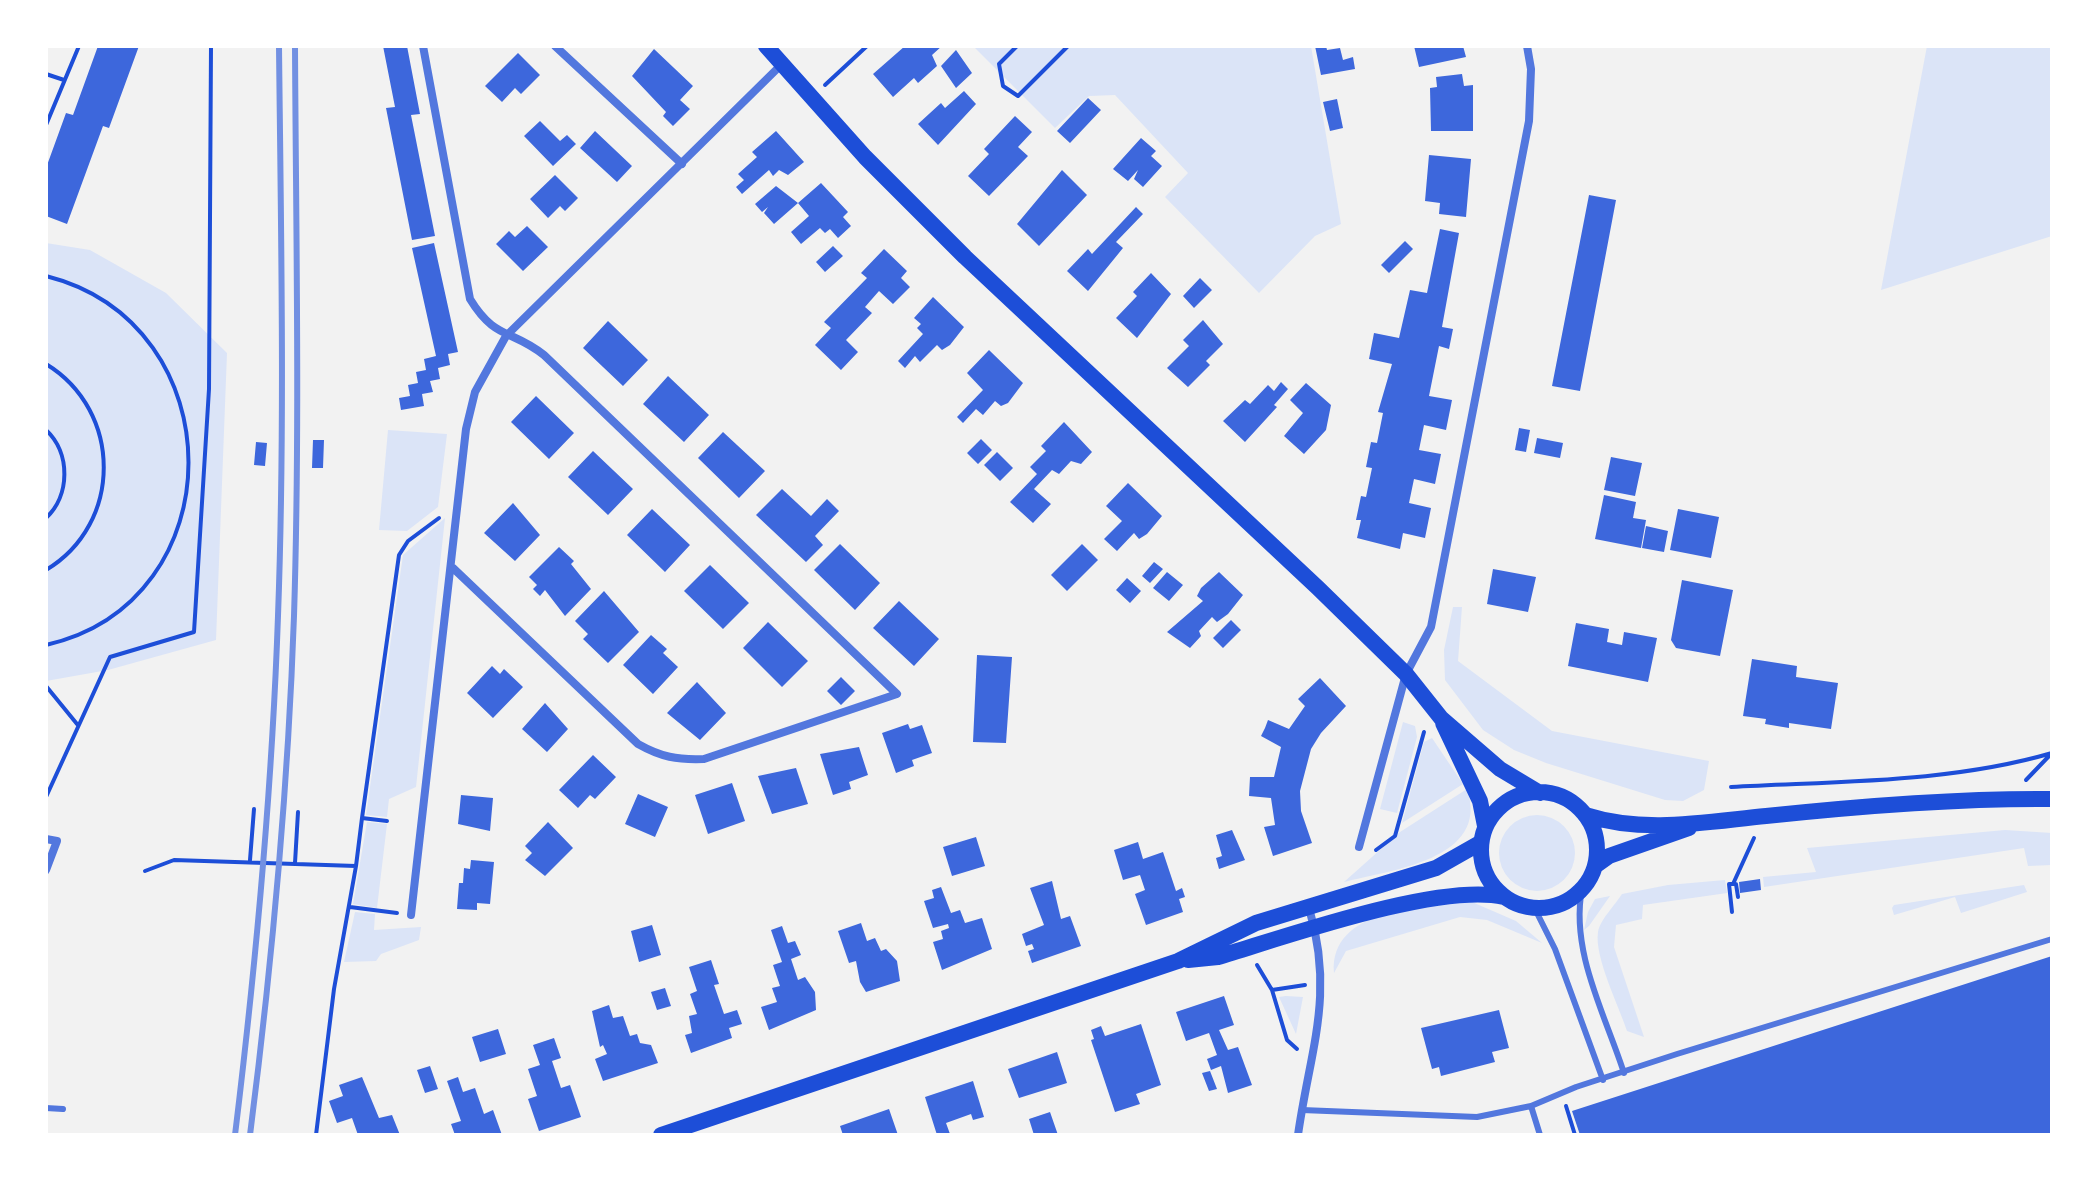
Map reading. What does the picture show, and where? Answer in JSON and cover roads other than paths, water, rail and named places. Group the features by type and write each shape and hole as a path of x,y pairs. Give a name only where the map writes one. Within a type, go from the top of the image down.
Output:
{"main road":[{"path":"766,46 865,157 965,257 1166,443 1406,674 1477,793 1485,826"},
{"path":"1435,722 1500,769 1540,793"},
{"path":"2007,799 2052,791"},
{"path":"1504,897 1489,881 1481,861 1480,843 1485,826 1510,799 1540,793 1560,796 1585,815 1621,825 1695,826 1765,816 2007,799 2052,799"},
{"path":"1585,815 1596,843 1595,866"},
{"path":"1178,961 1218,957 1315,929 1476,893 1504,897 1535,909 1569,900 1582,889 1595,866 1609,856 1695,826"},
{"path":"661,1135 1178,961 1222,938 1308,905 1436,868 1480,843"}],"street":[{"path":"423,46 470,299 484,323 506,336 525,340 544,355 897,694 704,759 678,760 657,755 638,744 453,568"},
{"path":"555,46 682,164"},
{"path":"1359,847 1406,674 1431,627 1529,121 1531,69 1527,46"},
{"path":"411,915 458,504 475,392 506,336 783,63"},
{"path":"46,839 57,841 46,870"},
{"path":"1298,1135 1323,992 1315,929 1308,905"}],"lane":[{"path":"1582,889 1577,917 1580,940 1624,1073"},
{"path":"1535,909 1555,949 1603,1080"},
{"path":"1302,1110 1477,1117 1531,1106 1576,1087 2052,939"},
{"path":"1531,1106 1540,1135"},
{"path":"46,1108 63,1109"}],"railway":[{"path":"235,1135 262,876 278,616 282,402 279,46"},
{"path":"250,1135 278,876 294,616 297,402 295,46"}]}
